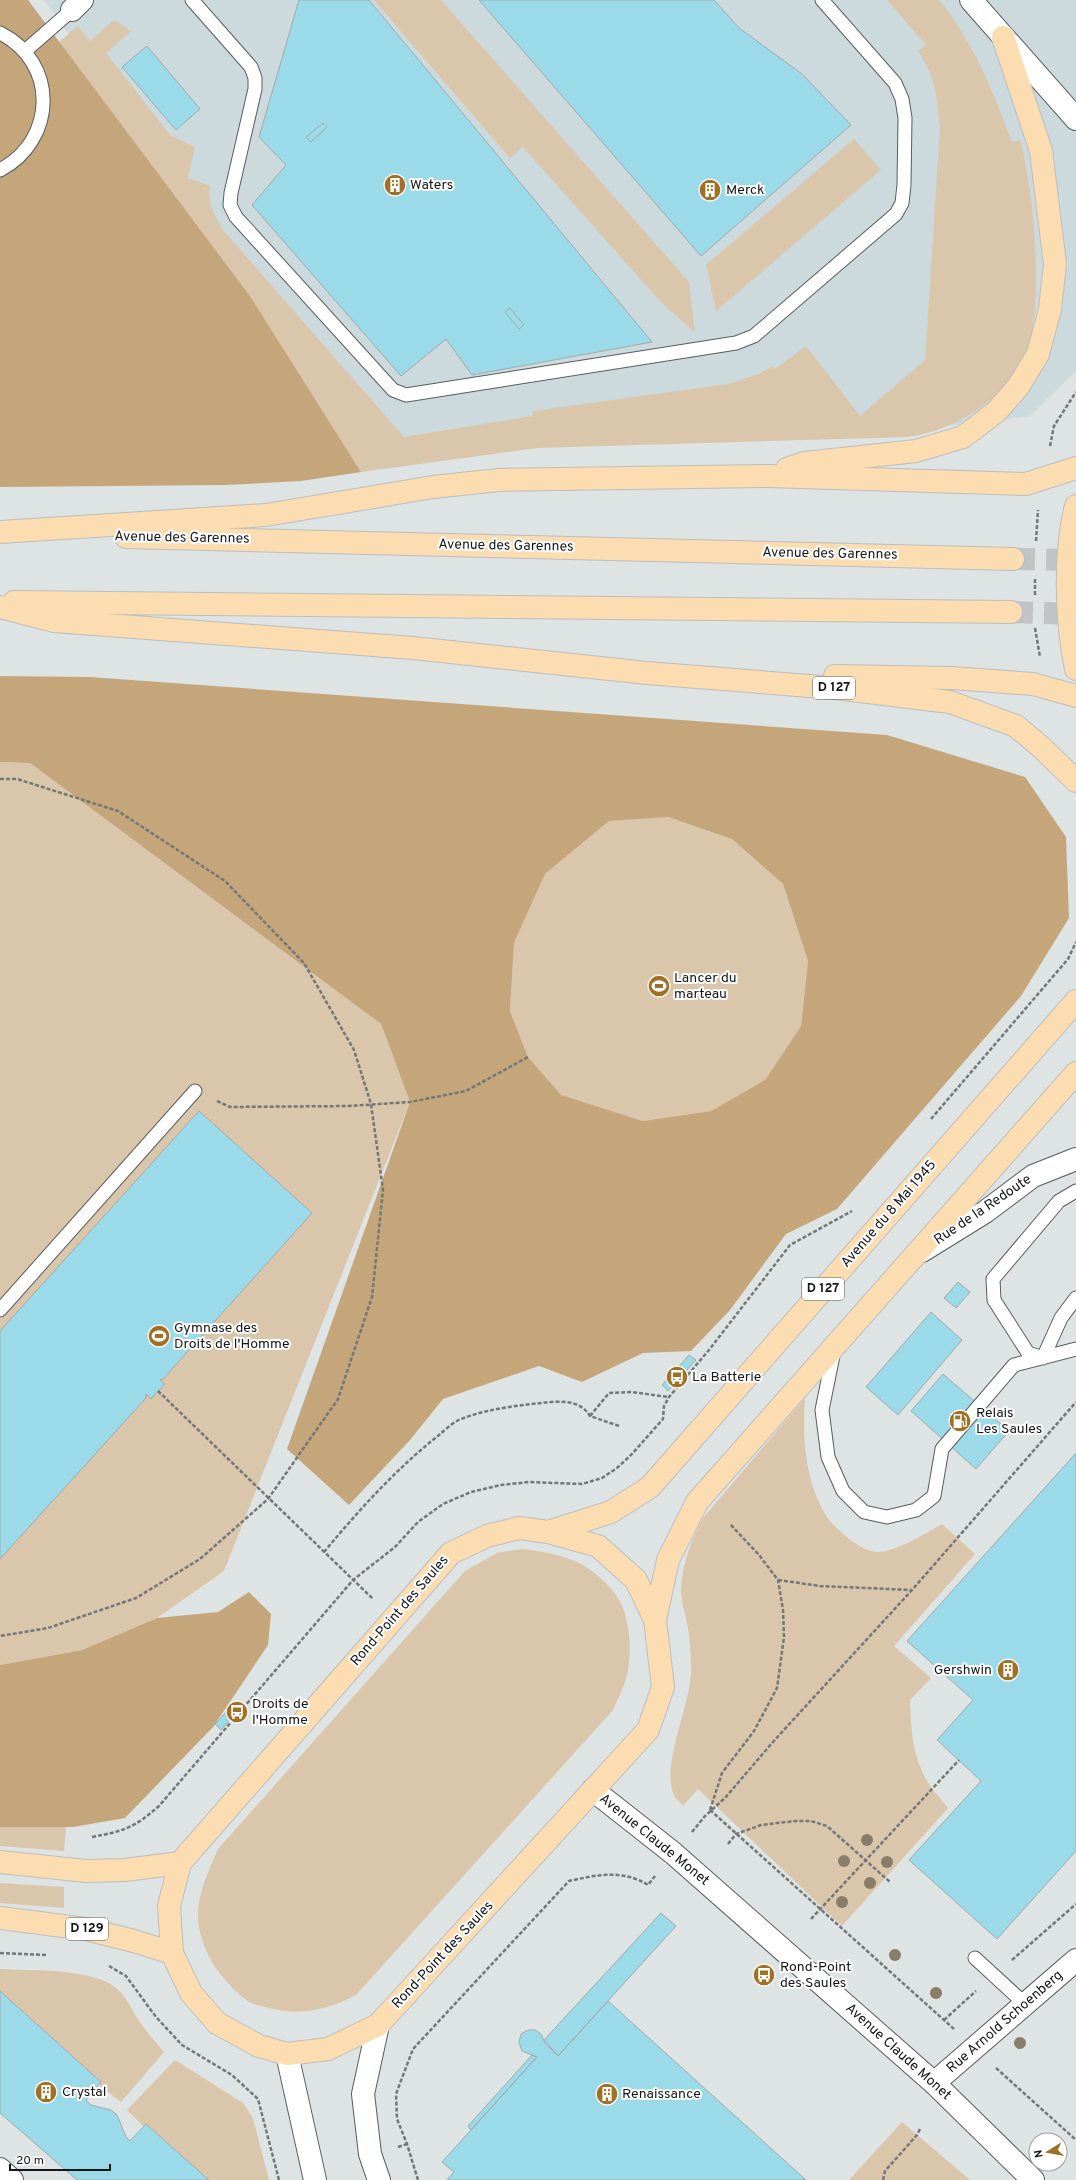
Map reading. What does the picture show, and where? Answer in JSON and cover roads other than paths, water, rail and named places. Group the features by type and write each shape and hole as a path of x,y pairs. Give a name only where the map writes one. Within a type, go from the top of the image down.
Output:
{"main road":[{"path":"768,476 805,463 916,451 963,436 996,412 1018,387 1038,354 1050,309 1055,264 1041,150 1004,37"},
{"path":"0,533 266,515 433,487 499,480 768,476 1026,484 1076,468"},
{"path":"1076,506 1072,520 1068,584 1073,654 1076,668"},
{"name":"Avenue des Garennes","path":"0,533 1012,559"},
{"path":"0,602 1011,612"},
{"path":"0,607 54,621 413,648 647,673 952,678 1033,684 1076,696"},
{"name":"D 127","path":"647,673 835,688 950,702 1016,726 1041,747 1076,781"},
{"name":"Avenue du 8 Mai 1945","path":"548,1532 611,1512 650,1487 1074,1001"},
{"path":"655,1620 668,1560 697,1502 1076,1073"},
{"name":"Rond-Point des Saules","path":"519,1528 548,1532 598,1546 636,1580 655,1620 663,1687 648,1730 496,1898 378,2025 328,2049 287,2054 260,2046 217,2023 191,1993 172,1953 169,1906 180,1863 451,1553 488,1536 519,1528"},
{"path":"0,1862 86,1871 125,1870 180,1863"},
{"name":"D 129","path":"0,1918 86,1929 134,1941 172,1953"}],"street":[{"path":"971,0 1076,119"},
{"name":"Rue de la Redoute","path":"914,1256 985,1212 1033,1176 1076,1160"},
{"name":"Avenue Claude Monet","path":"593,1790 673,1853 934,2083 1033,2180"},
{"name":"Rue Arnold Schoenberg","path":"934,2083 1076,1960"},
{"path":"378,2025 363,2094 370,2154 379,2180"},
{"path":"287,2054 315,2180"},
{"path":"0,2169 12,2180"}],"lane":[{"path":"192,0 251,67 255,78 255,89 231,193 230,205 236,217 393,390 406,395 736,343 748,339 754,336 896,214 902,203 904,185 905,118 902,99 895,83 822,0"},
{"path":"25,51 77,5"},
{"path":"0,33 10,38 25,51 36,68 42,86 43,106 40,126 31,144 22,154 0,170"},
{"path":"0,1310 195,1091"},
{"path":"1043,1358 1028,1353 994,1300 993,1279 1059,1201 1076,1191"},
{"path":"1043,1358 1061,1318 1076,1298"},
{"path":"835,1346 822,1410 828,1457 843,1491 864,1512 887,1517 916,1510 934,1496 942,1449 1014,1365 1076,1349"},
{"path":"975,1958 1025,2004"}],"tunnel":[{"path":"1013,559 1076,560"},
{"path":"1011,612 1076,614"}],"place":[{"name":"Waters","path":"395,185"},
{"name":"Merck","path":"710,190"},
{"name":"Lancer du marteau","path":"659,986"},
{"name":"Gymnase des Droits de l'Homme","path":"159,1336"},
{"name":"La Batterie","path":"677,1377"},
{"name":"Relais Les Saules","path":"960,1421"},
{"name":"Gershwin","path":"1008,1670"},
{"name":"Droits de l'Homme","path":"237,1712"},
{"name":"Rond-Point des Saules","path":"764,1975"},
{"name":"Crystal","path":"46,2092"},
{"name":"Renaissance","path":"607,2094"}]}
